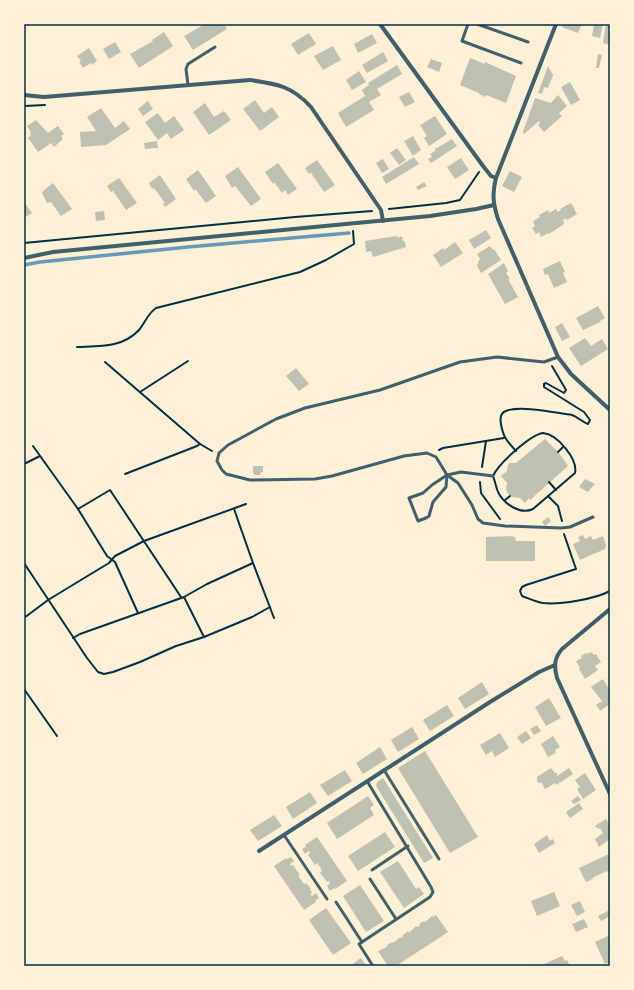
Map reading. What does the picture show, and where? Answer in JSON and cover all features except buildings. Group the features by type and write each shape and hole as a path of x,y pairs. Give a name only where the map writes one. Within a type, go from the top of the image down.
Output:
{"street":[{"path":"380,24 483,166 491,176 496,178"},
{"path":"556,24 496,178 493,191 494,205 498,219 558,357 571,374 610,410"},
{"path":"24,95 44,98 250,80 288,88 296,93 311,107 381,210 383,220"},
{"path":"24,258 53,252 430,216 494,205"},
{"path":"610,609 562,649 557,657 555,665 557,678 610,794"},
{"path":"259,851 521,682 555,665"}],"lane":[{"path":"468,24 462,42 521,63"},
{"path":"477,24 528,42"},
{"path":"188,85 186,69 188,64 214,46"},
{"path":"558,357 544,362 497,358 456,363 380,390 299,410 276,419 234,441 219,453 217,461 219,467 224,472 235,477 252,480 319,479 404,456 424,453 430,454 438,459 447,475 458,482 472,504 478,519 483,523 505,526 561,528 570,527 593,517"},
{"path":"447,475 446,487 433,502 429,516 418,521 409,498 423,492 447,475 461,472 493,476"},
{"path":"384,770 439,859"},
{"path":"367,781 408,846 432,887 433,892 430,897 359,944 374,966"},
{"path":"284,835 327,899"},
{"path":"372,870 408,846"},
{"path":"370,879 396,919"},
{"path":"336,902 362,942"}],"path":[{"path":"24,243 295,216 381,210 446,203 460,200 483,166"},
{"path":"77,347 115,345 129,338 139,330 152,311 156,308 300,272 326,260 354,244 353,224"},
{"path":"140,392 188,361"},
{"path":"105,362 200,444 207,449 219,453"},
{"path":"516,451 504,438 501,418 507,411 528,409 572,415 588,424 590,420 584,412 544,387 544,384 546,383 564,393 566,390 554,368"},
{"path":"543,433 554,436 563,447 572,458 576,468 572,476 530,511 518,510 510,506 498,491 493,476 498,467 532,437 543,433"},
{"path":"430,454 443,448 504,438"},
{"path":"486,441 480,475 481,493 505,526"},
{"path":"125,474 200,444"},
{"path":"33,446 78,509 107,556 115,562 138,614"},
{"path":"558,452 563,447"},
{"path":"24,464 40,456"},
{"path":"549,482 556,490"},
{"path":"78,509 110,490 183,597 204,637"},
{"path":"505,500 510,496"},
{"path":"548,496 558,506 563,522"},
{"path":"24,618 48,600 109,563 115,556 144,541 246,504"},
{"path":"234,509 274,618"},
{"path":"561,528 576,569 526,585 522,587 520,591 522,596 551,603 590,598 610,591"},
{"path":"24,563 94,668 98,672 104,674 140,662 176,646 204,637 252,617 270,607"},
{"path":"74,638 80,634 183,597 207,584 253,563"},
{"path":"24,689 57,736"}],"waterway":[{"path":"24,265 40,262 188,247 349,233"}]}
